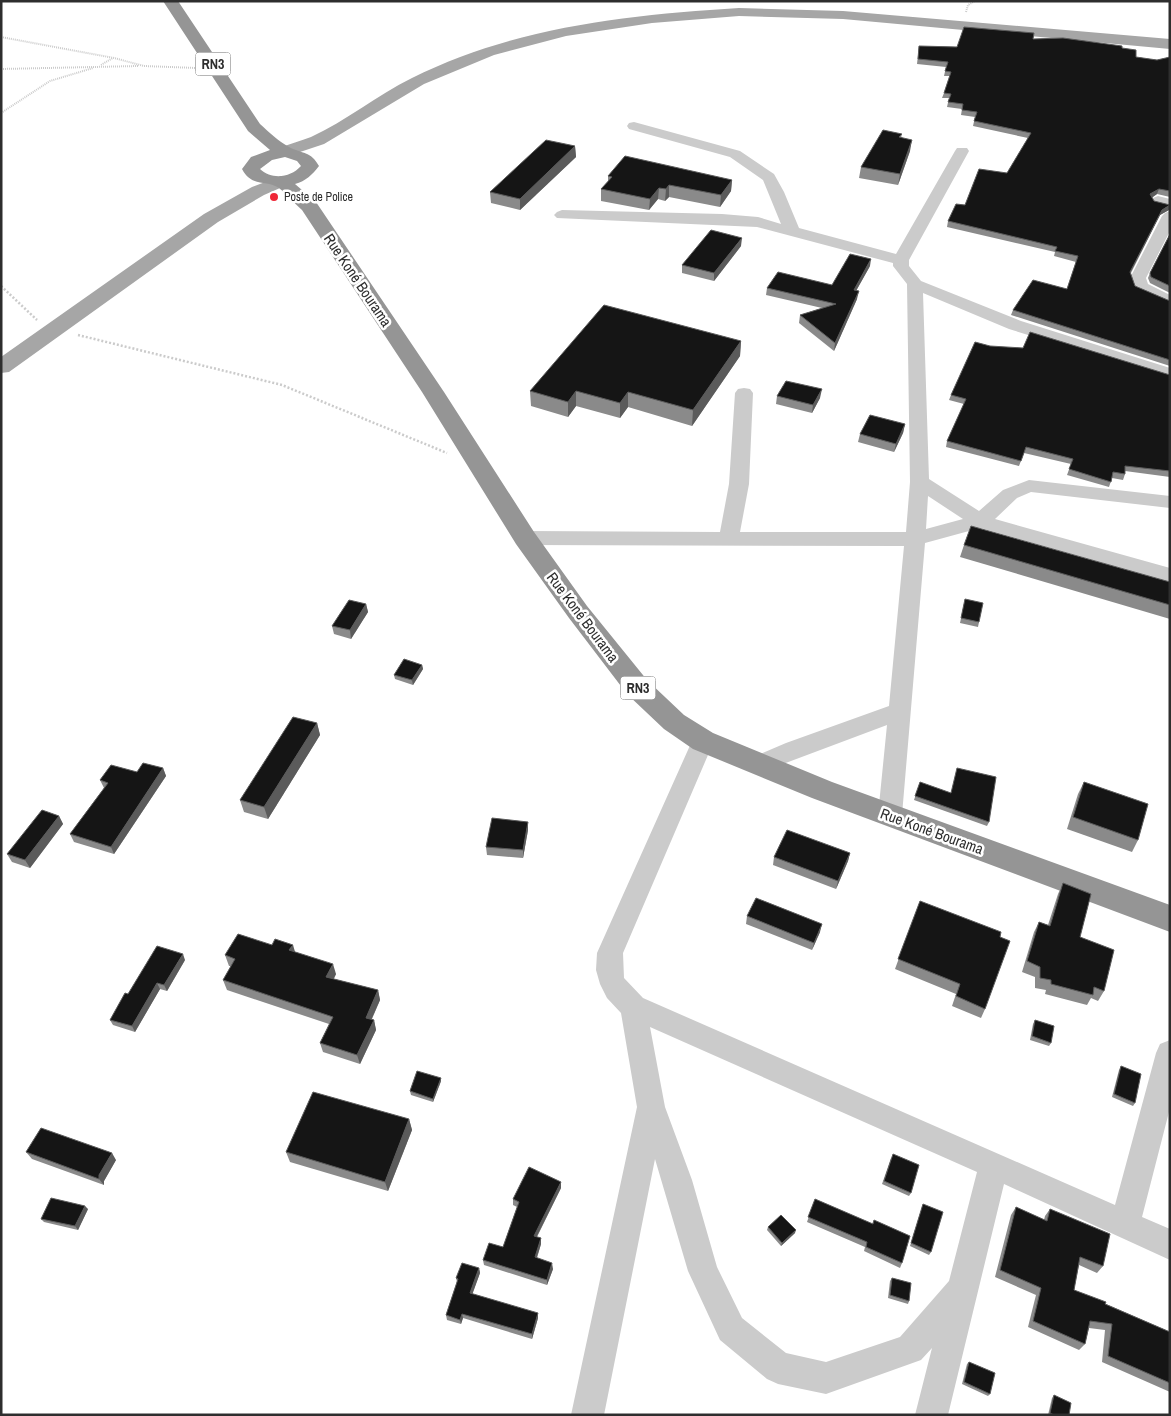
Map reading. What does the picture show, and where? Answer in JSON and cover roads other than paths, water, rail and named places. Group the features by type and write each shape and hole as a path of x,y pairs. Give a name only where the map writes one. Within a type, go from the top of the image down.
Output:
{"highway":[{"name":"RN3","path":"170,1 254,127 265,138 285,152 302,156 308,160 310,166"},
{"path":"252,171 255,154 254,127"},
{"path":"252,171 254,163 262,158 285,152"},
{"path":"281,181 301,175 310,166"},
{"name":"Rue Koné Bourama","path":"309,206 307,183 310,166"},
{"name":"RN3","path":"252,171 264,179 281,181"},
{"name":"Rue Koné Bourama","path":"281,181 309,206 433,392 526,538 578,612 637,687 674,722 703,741 759,764 1170,919"}],"main road":[{"path":"285,152 318,140 418,81 488,52 565,32 652,18 739,12 833,14 897,18 1170,44"},
{"path":"310,166 336,130"},
{"path":"210,218 252,171"},
{"path":"1,368 210,218 258,191 281,181"}],"street":[{"path":"634,126 735,154 769,177 792,231"},
{"path":"962,151 901,260 901,266 915,284 1015,324 1170,374"},
{"path":"562,215 722,219 758,222 901,260"},
{"path":"1170,216 1138,278 1140,287 1170,302"},
{"path":"890,815 920,482 915,284"},
{"path":"729,538 740,484 744,393"},
{"path":"920,482 980,521 1170,575"},
{"path":"526,538 914,539 980,521 1010,494 1029,486 1170,502"},
{"path":"759,764 794,749 898,712"},
{"path":"703,741 610,953 607,965 610,979 616,990 632,1007 994,1165 1170,1245"},
{"path":"632,1007 651,1107 676,1180 703,1271 731,1329 778,1368 826,1378 910,1349 963,1290"},
{"path":"1125,1224 1170,1053"},
{"path":"588,1415 651,1107"},
{"path":"931,1415 994,1165"}],"place":[{"name":"Poste de Police","path":"274,197"}]}
